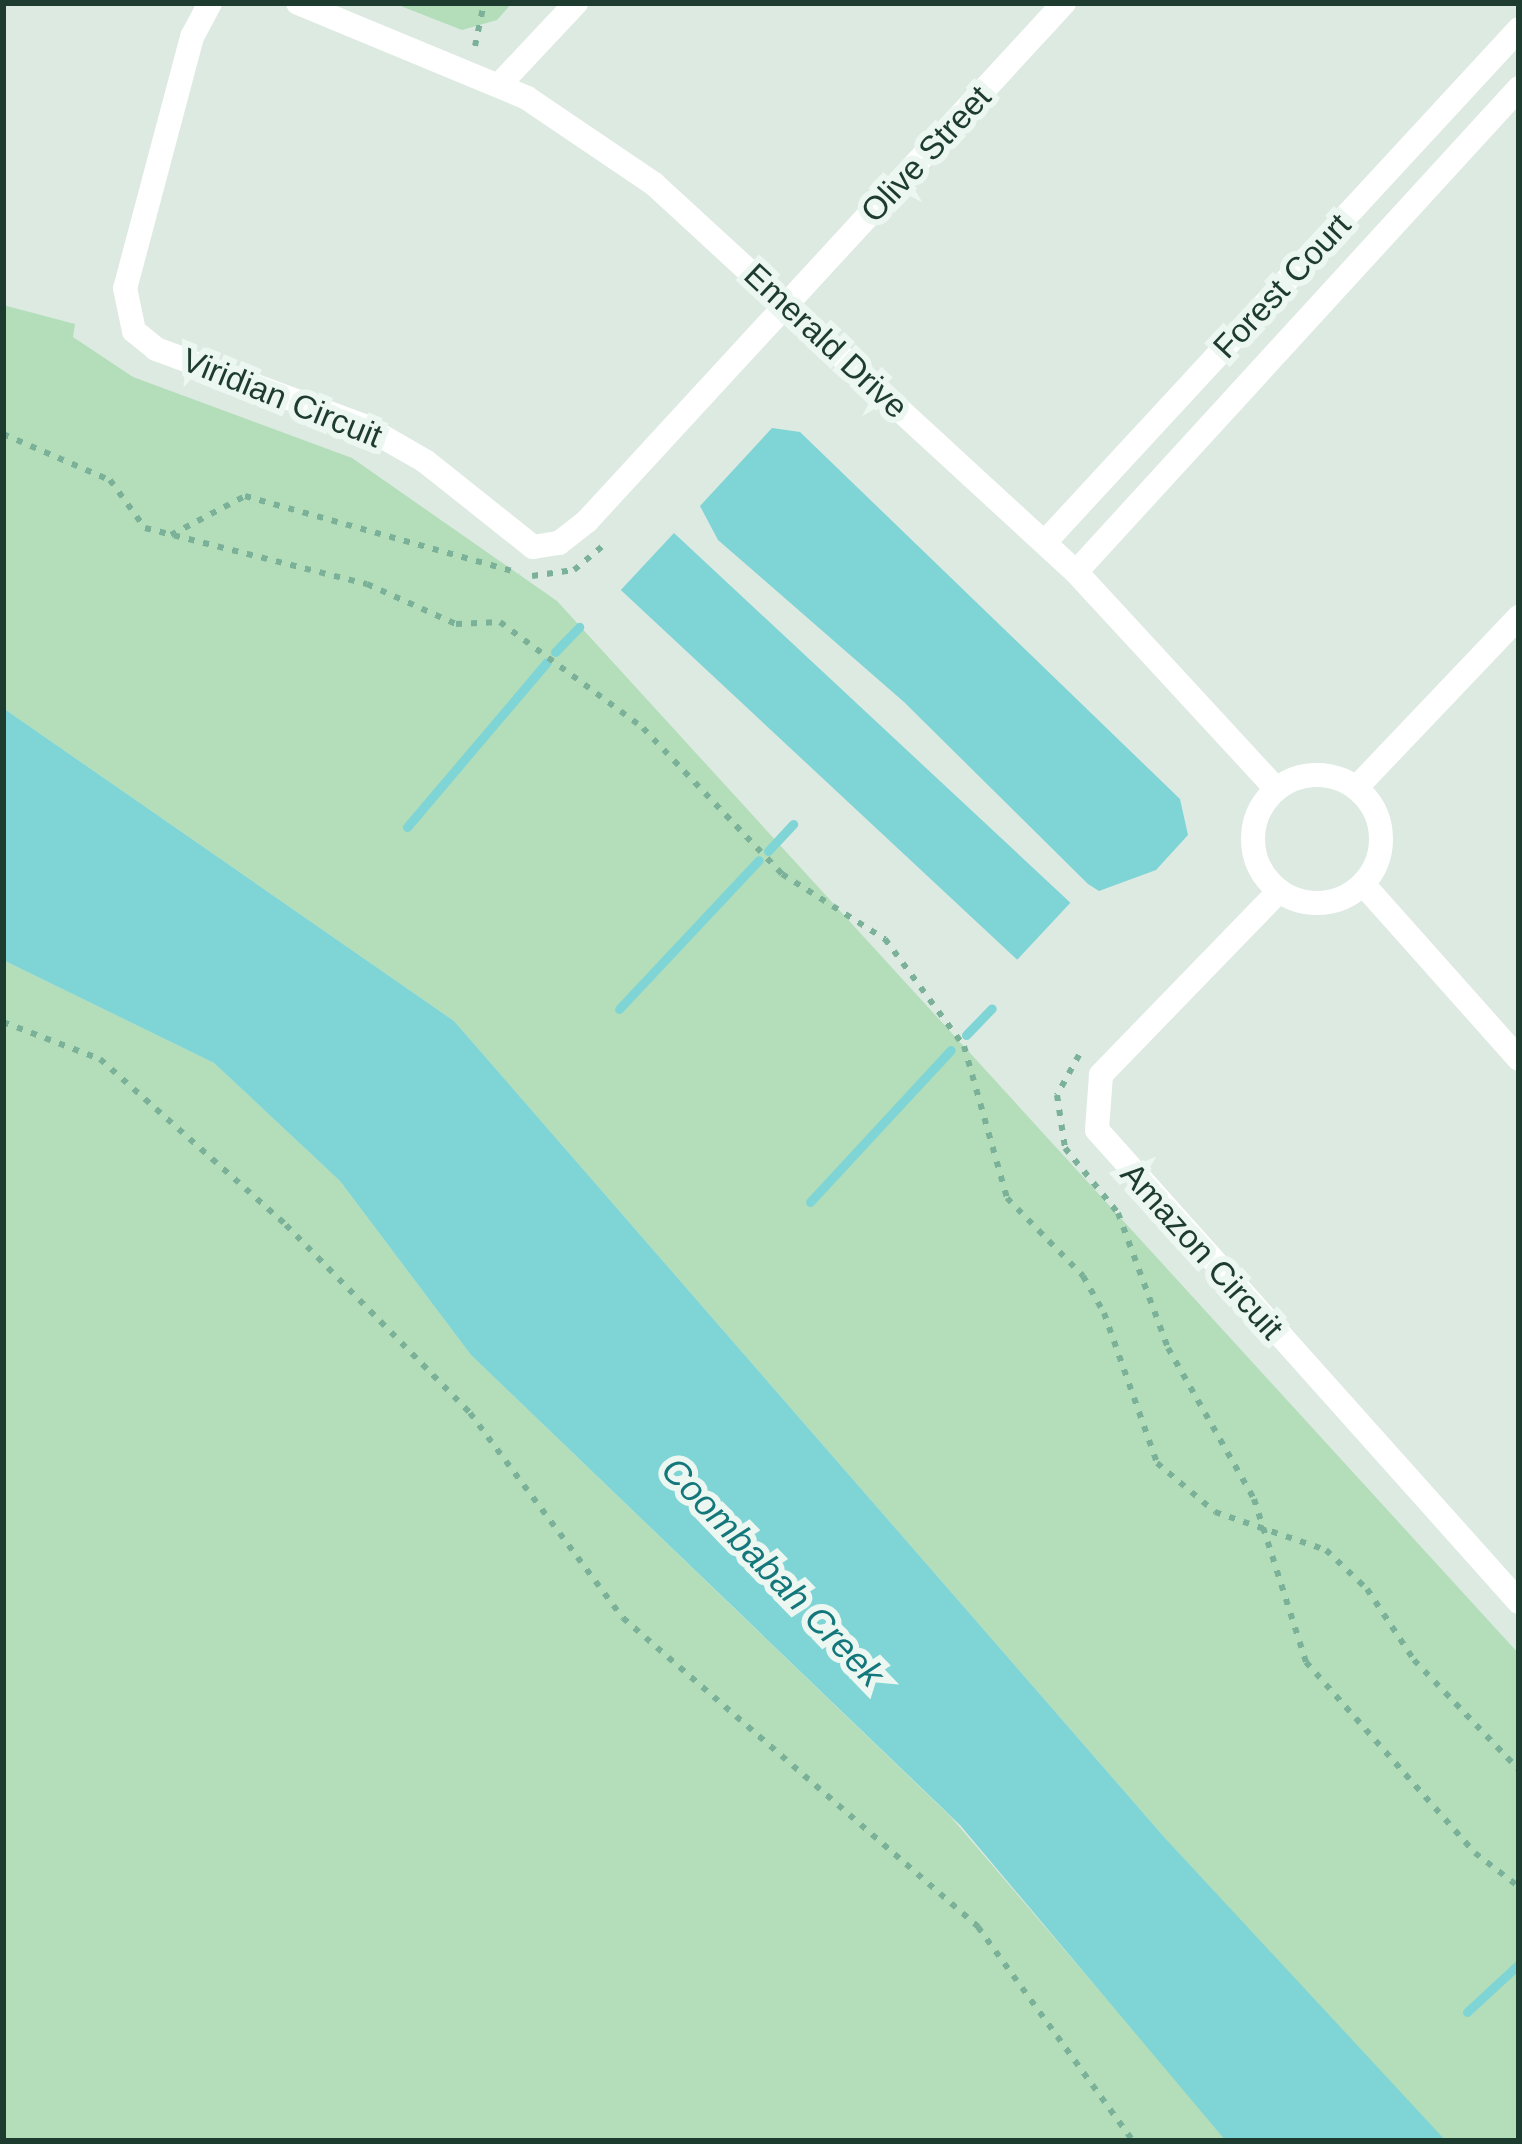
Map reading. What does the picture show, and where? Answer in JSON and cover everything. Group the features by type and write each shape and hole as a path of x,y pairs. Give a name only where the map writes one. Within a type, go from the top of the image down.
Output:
{"street":[{"name":"Viridian Circuit","path":"210,3 192,37 125,288 134,331 156,349 364,426 425,461 520,541 547,547 571,536 788,305"},
{"name":"Emerald Drive","path":"298,3 500,84 610,149 1045,542 1276,789"},
{"path":"500,84 577,3"},
{"name":"Olive Street","path":"788,305 1064,3"},
{"name":"Forest Court","path":"1045,542 1519,29"},
{"name":"Forest Court","path":"1076,572 1519,88"},
{"path":"1356,788 1519,617"},
{"path":"1327,775 1356,788 1380,822 1381,844 1363,884 1322,903 1280,891 1253,849 1253,826 1276,789 1327,775"},
{"path":"1363,884 1519,1059"},
{"name":"Amazon Circuit","path":"1280,891 1114,1061 1095,1087 1102,1139 1519,1602"}],"path":[{"path":"475,48 484,3"},
{"path":"3,434 110,480 145,528 368,584 456,624 500,622 598,689 782,874 848,911 926,986 964,1046 1006,1198 1083,1276 1130,1373 1136,1419 1157,1463 1215,1511 1326,1550 1367,1589 1414,1660 1519,1770"},
{"path":"3,1022 100,1059 286,1225 470,1414 623,1618 979,1927 1133,2141"},
{"path":"1114,1061 1092,1040 1064,1071 1057,1115 1065,1148 1118,1213 1168,1348 1263,1525 1306,1662 1323,1689 1475,1853 1519,1887"}],"green space":[{"path":"393,3 512,3 497,20 462,30"},
{"path":"3,305 75,324 73,337 133,377 352,458 557,601 1519,1654 1519,2141 1446,2141 1402,2096 1165,1838 454,1021 3,708"},
{"path":"3,960 214,1063 340,1181 471,1355 951,1817 1228,2141 3,2141"}],"water":[{"path":"772,428 800,432 1180,799 1188,835 1156,870 1099,891 1088,884 904,702 718,540 700,506"},
{"path":"674,533 1070,903 1017,960 621,590"},
{"name":"Coombabah Creek","path":"3,708 454,1021 1165,1838 1446,2141 1226,2141 960,1825 471,1355 340,1181 214,1063 3,960"}],"waterway":[{"path":"555,652 579,627"},
{"path":"407,827 547,662"},
{"path":"768,851 793,824"},
{"path":"619,1009 759,860"},
{"path":"966,1035 992,1008"},
{"path":"810,1202 951,1050"},
{"path":"1467,2012 1519,1964"}]}
